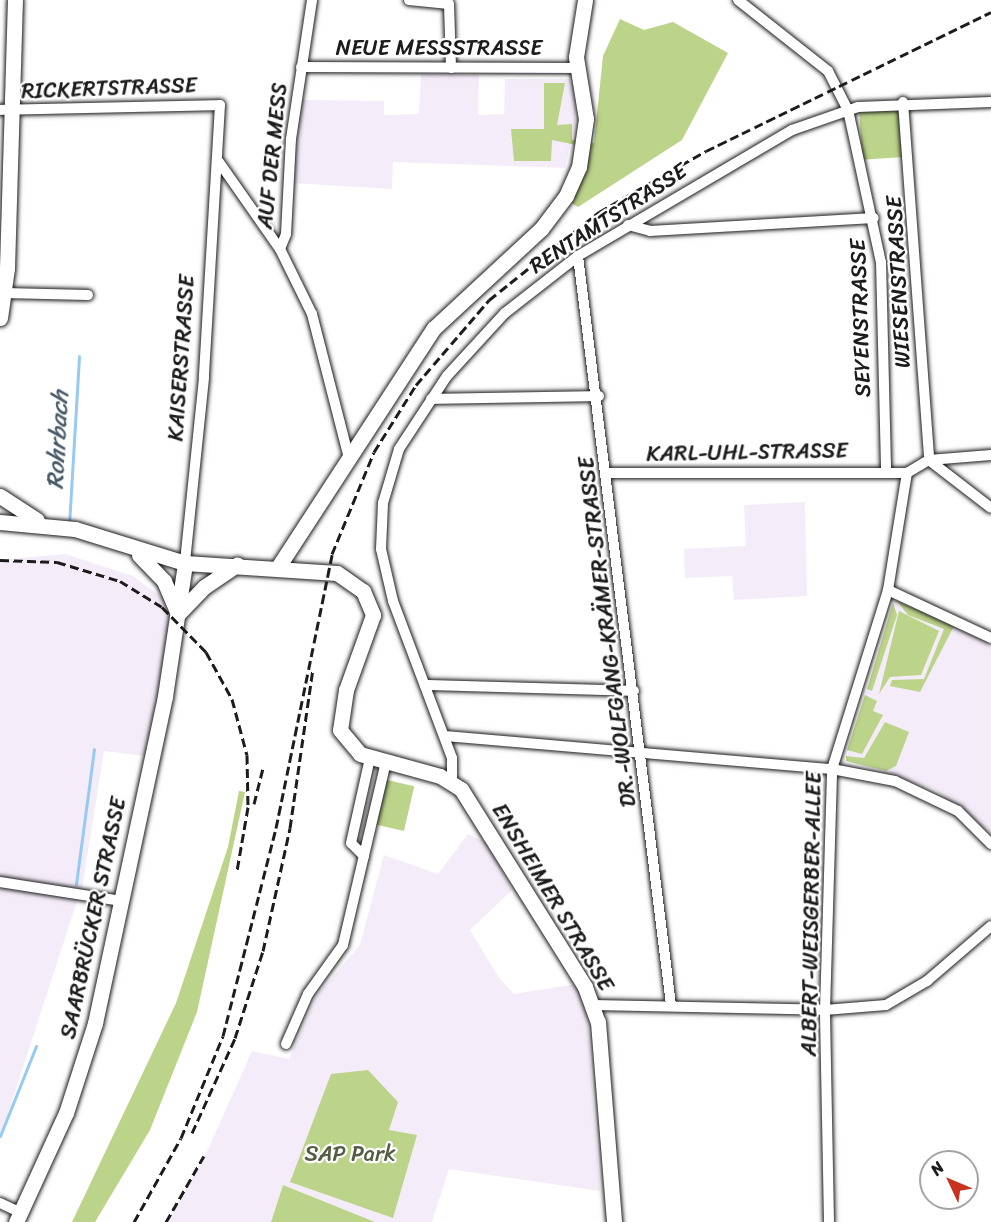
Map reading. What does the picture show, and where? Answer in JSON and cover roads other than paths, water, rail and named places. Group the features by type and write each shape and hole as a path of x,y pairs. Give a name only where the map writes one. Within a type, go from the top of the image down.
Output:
{"main road":[{"path":"0,318 4,293 5,110 15,0"},
{"path":"278,567 350,458 390,387 434,328 541,229 566,196 579,167 586,118 585,89 577,68 585,0"},
{"path":"0,496 54,526"},
{"path":"0,522 54,526 102,536 135,552 185,563 278,567 337,573 357,585 373,607 339,720 350,748 370,758 452,781"},
{"path":"135,552 161,576 178,614 204,586 238,565"},
{"name":"KAISERSTRASSE","path":"178,614 185,563"},
{"name":"SAARBRÜCKER STRASSE","path":"19,1217 80,1073 122,900 178,614"},
{"name":"ENSHEIMER STRASSE","path":"452,781 468,798 593,1005 614,1222"}],"street":[{"name":"AUF DER MESS","path":"280,249 286,234 301,67 312,0"},
{"path":"409,0 449,4 451,68"},
{"name":"SEYENSTRASSE","path":"738,0 828,71 848,110 874,218 881,262 886,470"},
{"name":"NEUE MESSSTRASSE","path":"301,67 577,68"},
{"name":"RENTAMTSTRASSE","path":"452,781 445,736 388,587 382,523 399,449 431,399 481,336 578,256 757,148 848,110 903,102 991,102"},
{"name":"WIESENSTRASSE","path":"903,102 928,460"},
{"name":"RICKERTSTRASSE","path":"5,110 220,105"},
{"name":"KAISERSTRASSE","path":"185,563 219,162 220,105"},
{"path":"219,162 280,249 312,314 350,458"},
{"path":"628,225 650,231 874,218"},
{"name":"DR.-WOLFGANG-KRÄMER-STRASSE","path":"578,256 599,396 671,1005"},
{"path":"4,293 88,295"},
{"path":"431,399 599,396"},
{"path":"886,470 907,473 928,460 991,454"},
{"path":"928,460 991,508"},
{"name":"KARL-UHL-STRASSE","path":"608,473 886,470"},
{"name":"ALBERT-WEISGERBER-ALLEE","path":"830,1222 825,1010 832,769 888,590 907,473"},
{"path":"888,590 991,638"},
{"path":"425,686 634,692"},
{"path":"445,736 640,750 832,769 895,781 938,798 991,844"},
{"path":"364,856 351,843 370,758"},
{"path":"286,1044 308,994 343,945 386,762"},
{"path":"0,882 122,900"},
{"path":"593,1005 825,1010 900,998 991,926"},
{"path":"0,1203 19,1217"}],"waterway":[{"name":"Rohrbach","path":"69,525 79,356"},
{"name":"Rohrbach","path":"76,884 94,749"},
{"name":"Rohrbach","path":"0,1136 36,1046"}],"railway":[{"path":"134,1222 181,1138 223,1036 276,828 332,554 374,452 416,385 489,300 599,212 706,151 991,12"},
{"path":"0,560 57,562 120,581 162,607 206,652 232,699 247,755 248,807 237,871"},
{"path":"192,1133 235,1038 263,951 290,828 313,668"},
{"path":"254,804 263,769"},
{"path":"166,1222 204,1156"}],"park label":[{"name":"SAP Park","path":"350,1154"}]}
